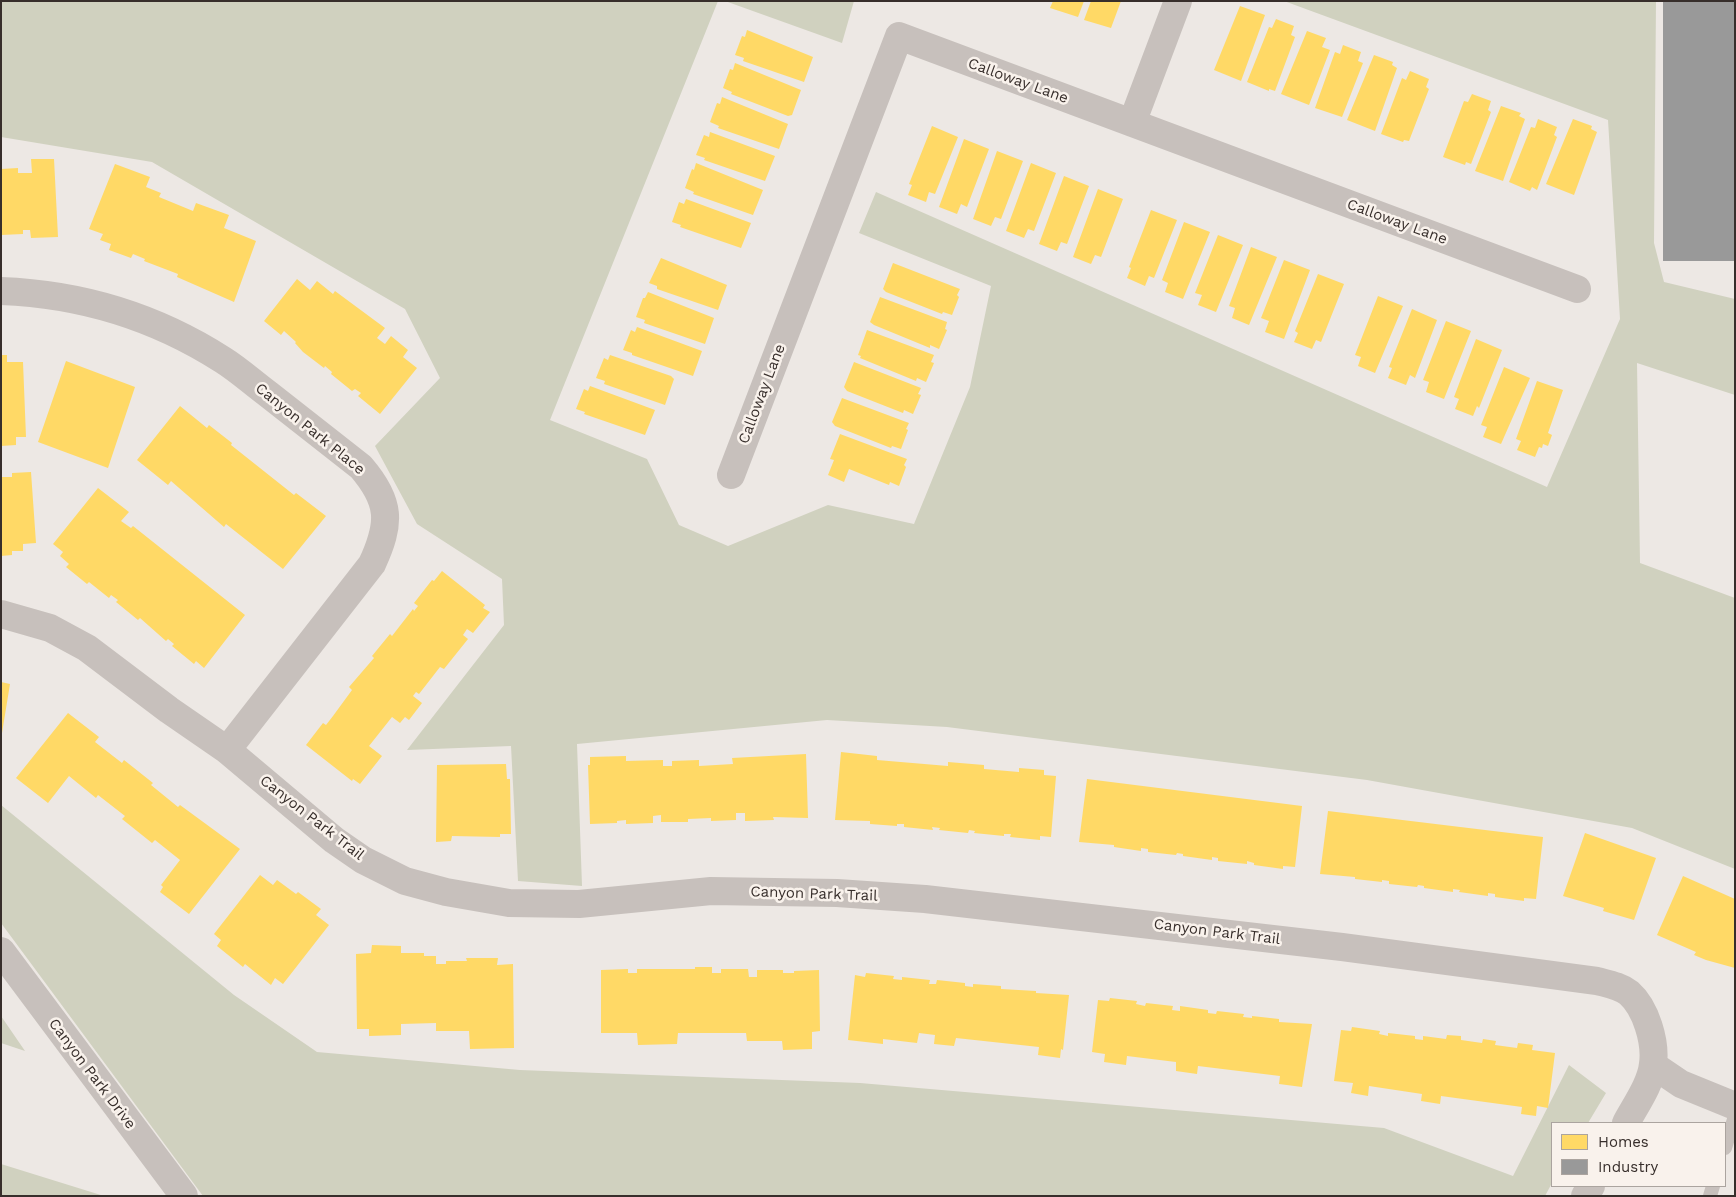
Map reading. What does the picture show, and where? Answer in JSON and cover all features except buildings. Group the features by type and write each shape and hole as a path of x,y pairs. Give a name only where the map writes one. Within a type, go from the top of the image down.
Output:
{"street":[{"path":"1132,123 1178,1"},
{"name":"Calloway Lane","path":"731,475 900,36 1577,289"},
{"name":"Canyon Park Place","path":"1,291 60,296 101,305 146,320 188,339 224,360 361,467 373,481 383,499 386,518 382,543 372,564 227,750"},
{"name":"Canyon Park Trail","path":"1,614 50,628 87,648 169,710 227,750 334,840 363,860 405,881 446,892 509,903 579,904 711,891 837,893 925,899 1332,946 1597,981 1628,993 1637,1003 1647,1023 1652,1046 1653,1065"},
{"name":"Canyon Park Drive","path":"1,951 184,1196"},
{"path":"1627,1122 1648,1081 1653,1065 1681,1084 1735,1106"}],"lane":[{"path":"1726,1145 1735,1116"}],"green space":[{"path":"1,1 718,1 550,420 647,459 679,525 728,546 828,505 914,524 970,387 991,286 859,233 876,192 1547,487 1620,319 1608,120 1284,1 1656,1 1654,243 1664,282 1735,299 1735,395 1637,363 1640,563 1735,598 1735,869 1632,828 1367,780 947,727 827,720 577,744 582,886 518,881 511,746 407,750 504,625 502,579 417,524 375,446 440,378 405,309 152,162 1,137"},
{"path":"725,1 854,1 842,43"},
{"path":"1,805 234,995 317,1052 520,1070 860,1083 1384,1128 1513,1176 1569,1065 1606,1093 1589,1122 1551,1122 1551,1185 1545,1196 203,1196 1,923"},
{"path":"1,1016 25,1051 1,1043"},
{"path":"1,1164 104,1196 1,1196"}]}
